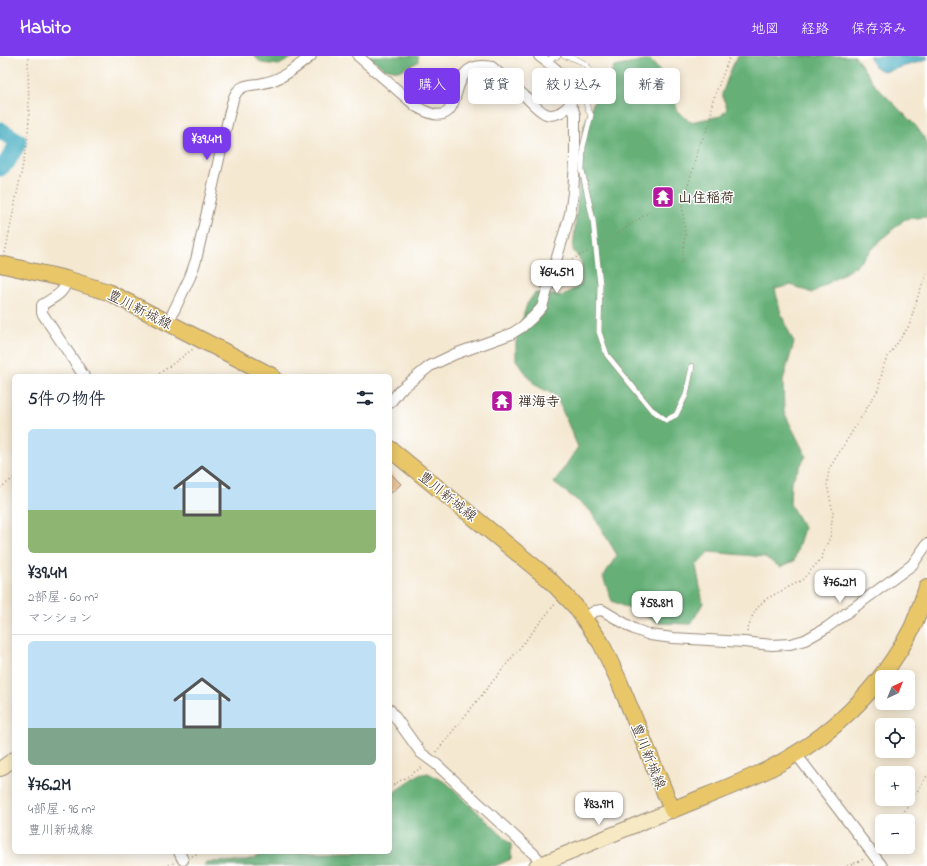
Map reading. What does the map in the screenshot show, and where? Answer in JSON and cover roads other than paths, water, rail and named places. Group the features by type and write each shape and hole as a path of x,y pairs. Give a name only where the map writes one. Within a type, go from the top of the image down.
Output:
{"main road":[{"name":"豊川新城線","path":"1,265 66,279 108,292 264,374"},
{"name":"豊川新城線","path":"392,451 506,543 564,593 584,618 601,643 618,679 672,810"},
{"path":"539,865 766,770 796,754 815,741 845,717 875,684 894,658 912,627 927,588"},
{"path":"0,769 12,760"}],"street":[{"path":"168,323 190,277 196,260 235,94 250,84 263,83 281,76 298,67 311,56"},
{"path":"358,56 417,106 427,112 436,114 443,113 448,109 453,103 461,73 468,66 476,63 492,67 537,108 546,114 553,115 562,112 569,106 572,98 572,88 568,80 539,56"},
{"path":"392,400 400,390 430,366 455,354 511,334 534,317 542,307 570,214 573,194 575,115 573,109 569,106"},
{"path":"66,279 66,287 62,292 42,305 42,313 83,374"},
{"path":"584,618 595,611 602,610 634,629 650,635 778,645 790,644 805,640 826,628 912,565 927,544"},
{"path":"392,713 421,753 442,769 535,855 539,865"},
{"path":"796,754 882,866"}],"lane":[{"path":"548,63 551,58 558,56"},
{"path":"564,56 581,61 591,72 591,80 586,94 587,110 591,115 583,147 582,170 593,220 600,284 599,332 607,355 651,409 666,420 676,415 686,395 692,366"}],"water":[{"path":"869,56 927,56 927,60 883,71 875,67"}],"waterway":[{"path":"0,130 18,141 7,162 0,168"}],"place":[{"name":"山住稲荷","path":"663,197"},
{"name":"禅海寺","path":"502,401"}]}
